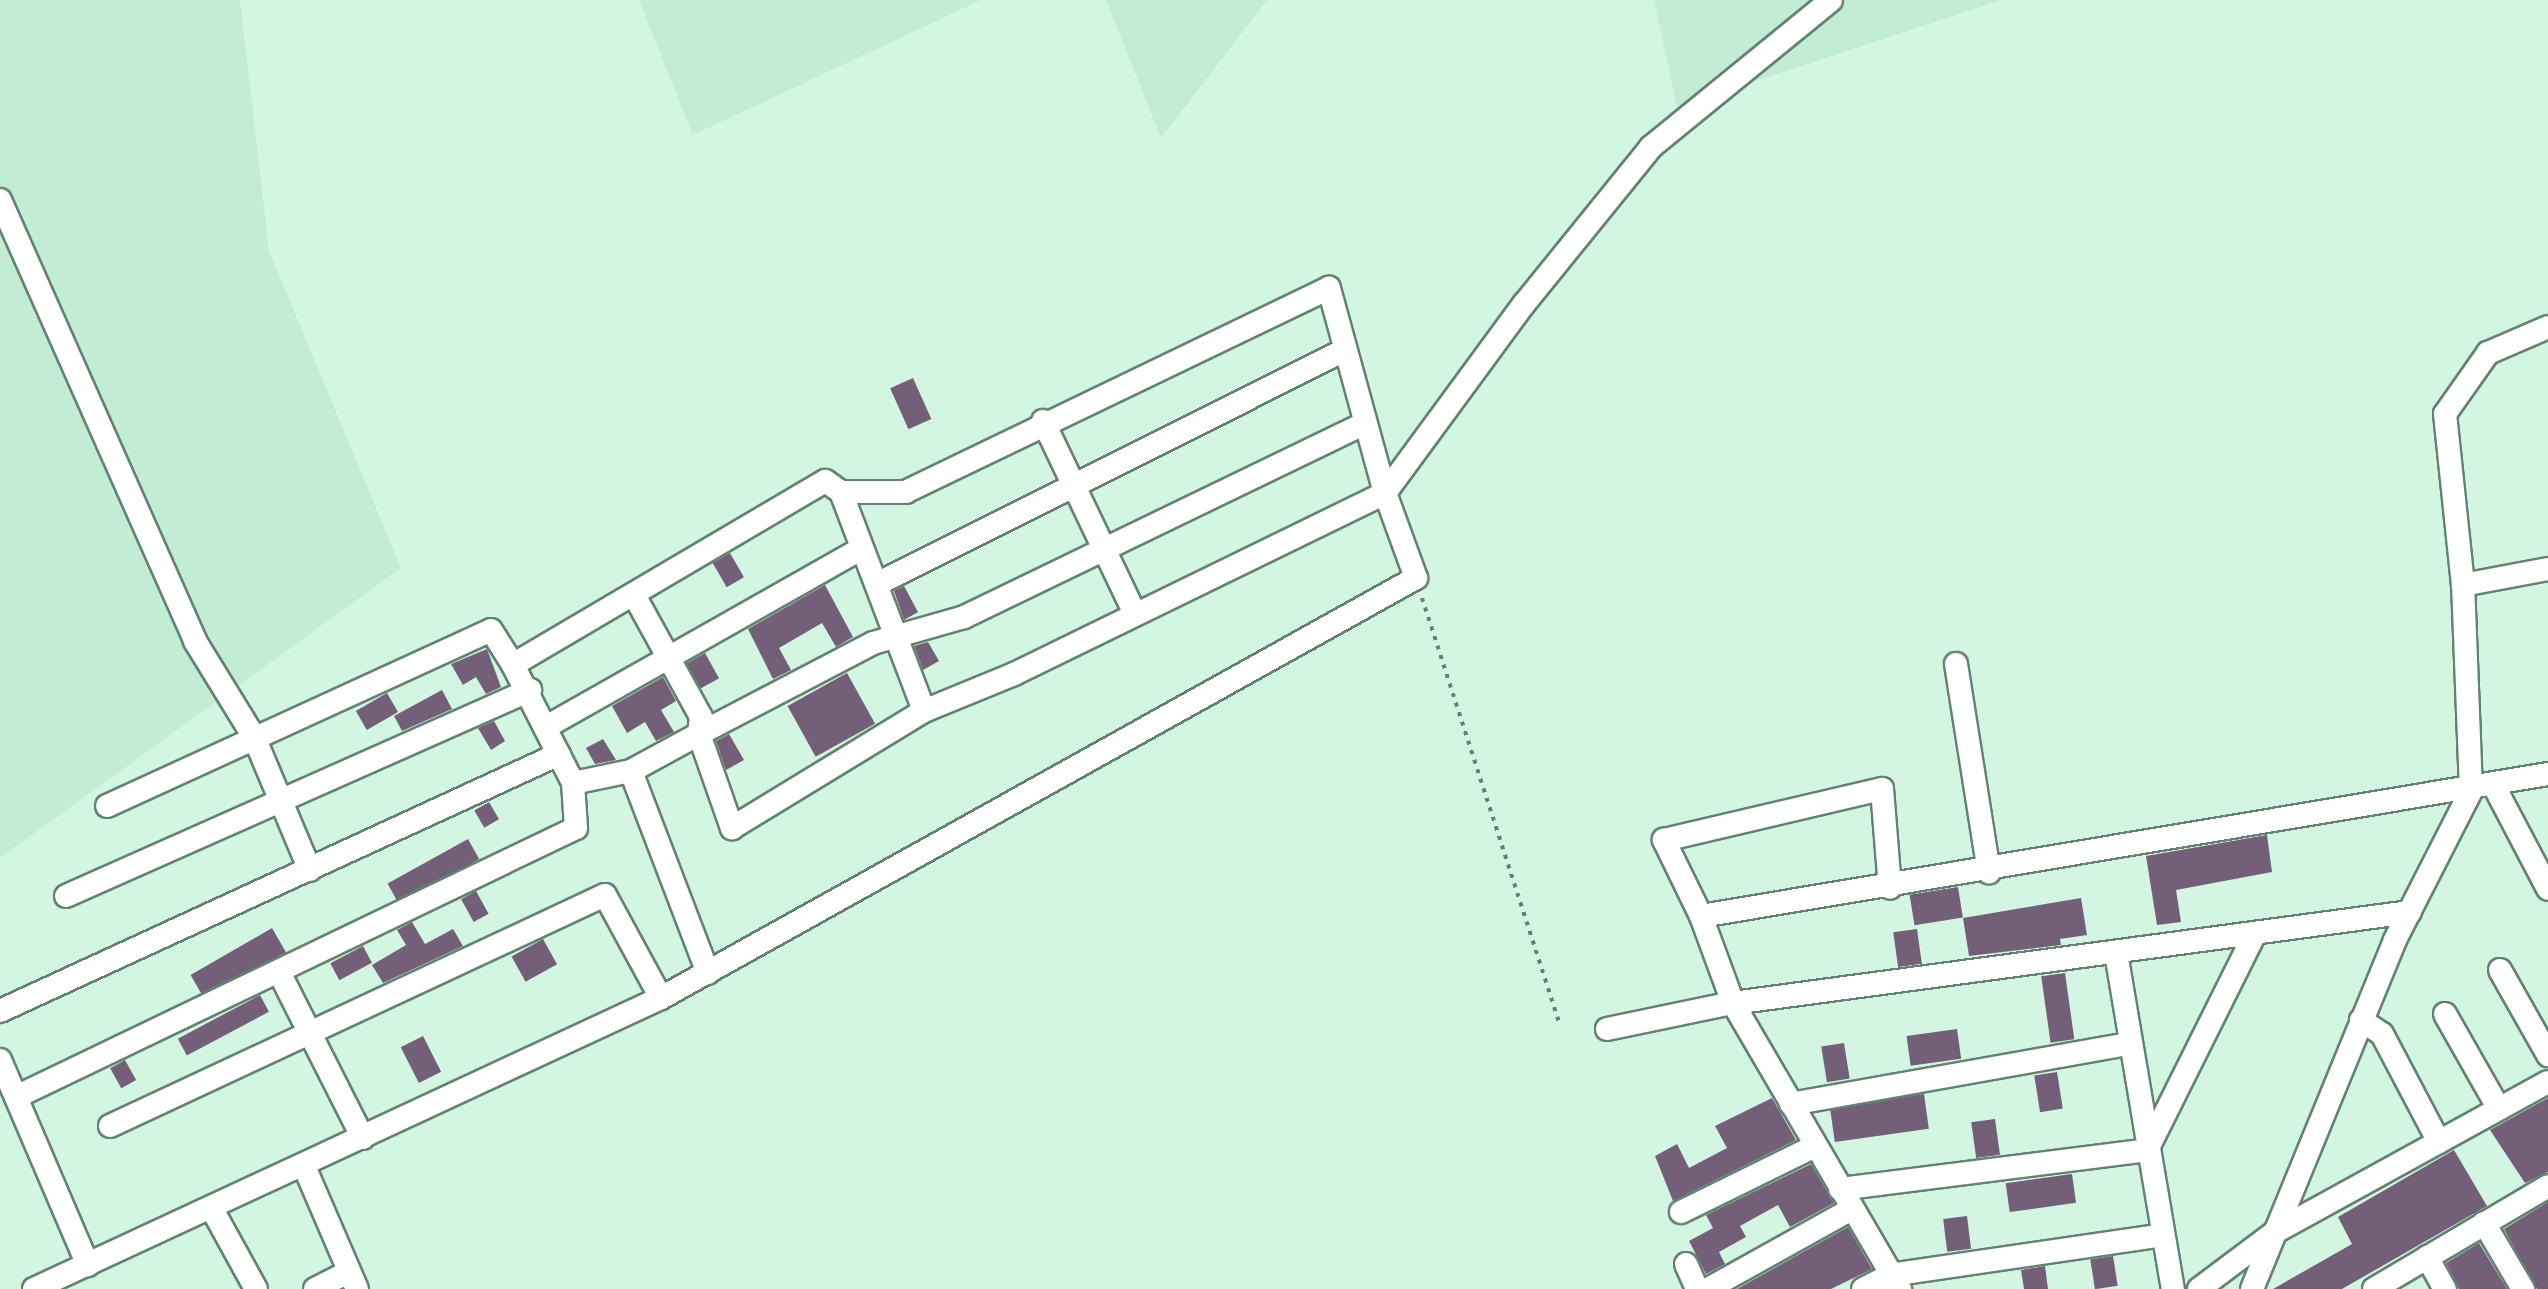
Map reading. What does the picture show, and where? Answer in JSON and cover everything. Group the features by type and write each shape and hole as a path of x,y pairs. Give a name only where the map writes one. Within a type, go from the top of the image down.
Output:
{"street":[{"path":"634,595 701,717 699,734 732,828 924,711 1014,674 1134,612 1385,493 1514,316 1651,147 1831,0"},
{"path":"0,200 195,641 254,737 284,801 310,870"},
{"path":"34,1289 661,998 1416,578 1385,493 1329,288 1043,421 906,492 841,492 825,481 513,665"},
{"path":"2252,1289 2361,1020 2410,912 2471,791 2463,585 2445,414 2488,353 2548,327"},
{"path":"879,583 1345,350"},
{"path":"1043,421 1106,547 1134,612"},
{"path":"573,783 631,771 897,636 964,617 1365,423"},
{"path":"841,492 859,550 879,583 924,711"},
{"path":"546,727 859,550"},
{"path":"2463,585 2548,569"},
{"path":"16,1097 576,828 573,783 530,690 491,630 107,806"},
{"path":"1956,664 1989,872"},
{"path":"66,896 530,690"},
{"path":"0,1011 559,754"},
{"path":"631,771 708,973"},
{"path":"1701,916 1989,872 2471,791 2548,774"},
{"path":"2494,786 2548,889"},
{"path":"1890,888 1882,789 1664,840 1701,916 1733,1003 1895,1282"},
{"path":"110,1126 605,895 661,998"},
{"path":"1607,1029 1733,1003 2410,912"},
{"path":"2147,1150 2255,933"},
{"path":"2116,953 2127,1044 2173,1289"},
{"path":"2500,970 2548,1055"},
{"path":"279,972 308,1035 363,1138"},
{"path":"2445,1014 2499,1109"},
{"path":"2361,1020 2382,1034 2439,1142"},
{"path":"1791,1104 2127,1044"},
{"path":"0,1060 88,1265"},
{"path":"2199,1289 2275,1232 2548,1082"},
{"path":"1681,1212 1815,1146"},
{"path":"1840,1189 2147,1150"},
{"path":"304,1166 353,1280 315,1289"},
{"path":"2374,1289 2548,1187"},
{"path":"212,1209 256,1289"},
{"path":"1708,1289 1852,1209"},
{"path":"2484,1223 2523,1289"},
{"path":"1863,1289 2163,1235"},
{"path":"2427,1257 2445,1289"},
{"path":"1686,1264 1697,1289"}],"path":[{"path":"1416,578 1559,1022"}],"shaded area":[{"path":"0,0 240,0 269,251 401,568 0,858"},
{"path":"639,0 981,0 693,135"},
{"path":"1106,0 1267,0 1161,138"},
{"path":"1654,0 2001,0 1677,107"}],"building":[{"path":"913,378 931,419 908,429 890,388"},
{"path":"730,553 744,577 727,587 713,563"},
{"path":"825,585 853,637 836,647 822,623 779,648 791,670 773,679 748,629"},
{"path":"904,586 918,612 904,620 894,591"},
{"path":"928,642 939,661 923,670 914,646"},
{"path":"487,649 501,687 486,694 476,677 463,685 451,664"},
{"path":"705,653 719,678 701,689 687,663"},
{"path":"847,673 875,724 816,757 788,706"},
{"path":"663,677 676,701 661,710 674,732 656,741 645,722 627,733 612,706"},
{"path":"442,690 452,709 402,731 394,716"},
{"path":"387,693 398,712 367,730 356,711"},
{"path":"494,721 505,741 491,750 478,728"},
{"path":"729,734 744,760 726,770 716,741"},
{"path":"603,739 616,760 595,764 586,748"},
{"path":"489,802 499,819 484,828 474,810"},
{"path":"2267,835 2272,872 2176,890 2181,922 2157,925 2146,856"},
{"path":"468,839 479,859 399,904 388,884"},
{"path":"1958,887 1963,918 1914,925 1910,895"},
{"path":"476,891 489,914 474,922 461,899"},
{"path":"2081,898 2087,935 2060,939 2061,945 1969,956 1963,918"},
{"path":"412,922 425,944 453,929 463,946 383,983 372,965 406,945 397,930"},
{"path":"272,928 286,952 205,999 191,975"},
{"path":"1917,929 1922,964 1898,967 1893,932"},
{"path":"543,939 557,964 526,982 512,956"},
{"path":"363,946 372,963 339,980 330,963"},
{"path":"2065,973 2074,1039 2051,1043 2041,976"},
{"path":"260,995 269,1012 187,1055 178,1039"},
{"path":"1957,1029 1961,1059 1911,1066 1906,1036"},
{"path":"423,1036 441,1072 419,1083 401,1047"},
{"path":"1844,1043 1850,1079 1827,1082 1821,1047"},
{"path":"125,1060 136,1080 121,1088 110,1068"},
{"path":"2057,1072 2063,1109 2040,1112 2034,1076"},
{"path":"1924,1094 1929,1129 1835,1142 1830,1107"},
{"path":"1772,1098 1796,1140 1673,1201 1655,1156 1677,1144 1689,1168 1727,1148 1715,1126"},
{"path":"2548,1098 2548,1172 2525,1183 2490,1130"},
{"path":"1995,1119 2000,1155 1976,1158 1971,1122"},
{"path":"2454,1150 2487,1206 2342,1289 2273,1289 2352,1244 2338,1217"},
{"path":"1811,1164 1834,1203 1790,1227 1778,1205 1740,1226 1746,1237 1719,1252 1725,1264 1706,1274 1689,1241 1713,1228 1706,1215"},
{"path":"2072,1174 2076,1203 2010,1212 2006,1183"},
{"path":"2548,1202 2548,1289 2537,1289 2504,1229"},
{"path":"1967,1216 1971,1249 1947,1252 1943,1219"},
{"path":"1848,1227 1872,1269 1831,1289 1737,1289"},
{"path":"2479,1243 2507,1289 2459,1289 2446,1263"},
{"path":"2113,1256 2118,1286 2095,1289 2090,1260"},
{"path":"2045,1266 2048,1289 2024,1289 2021,1270"}]}
